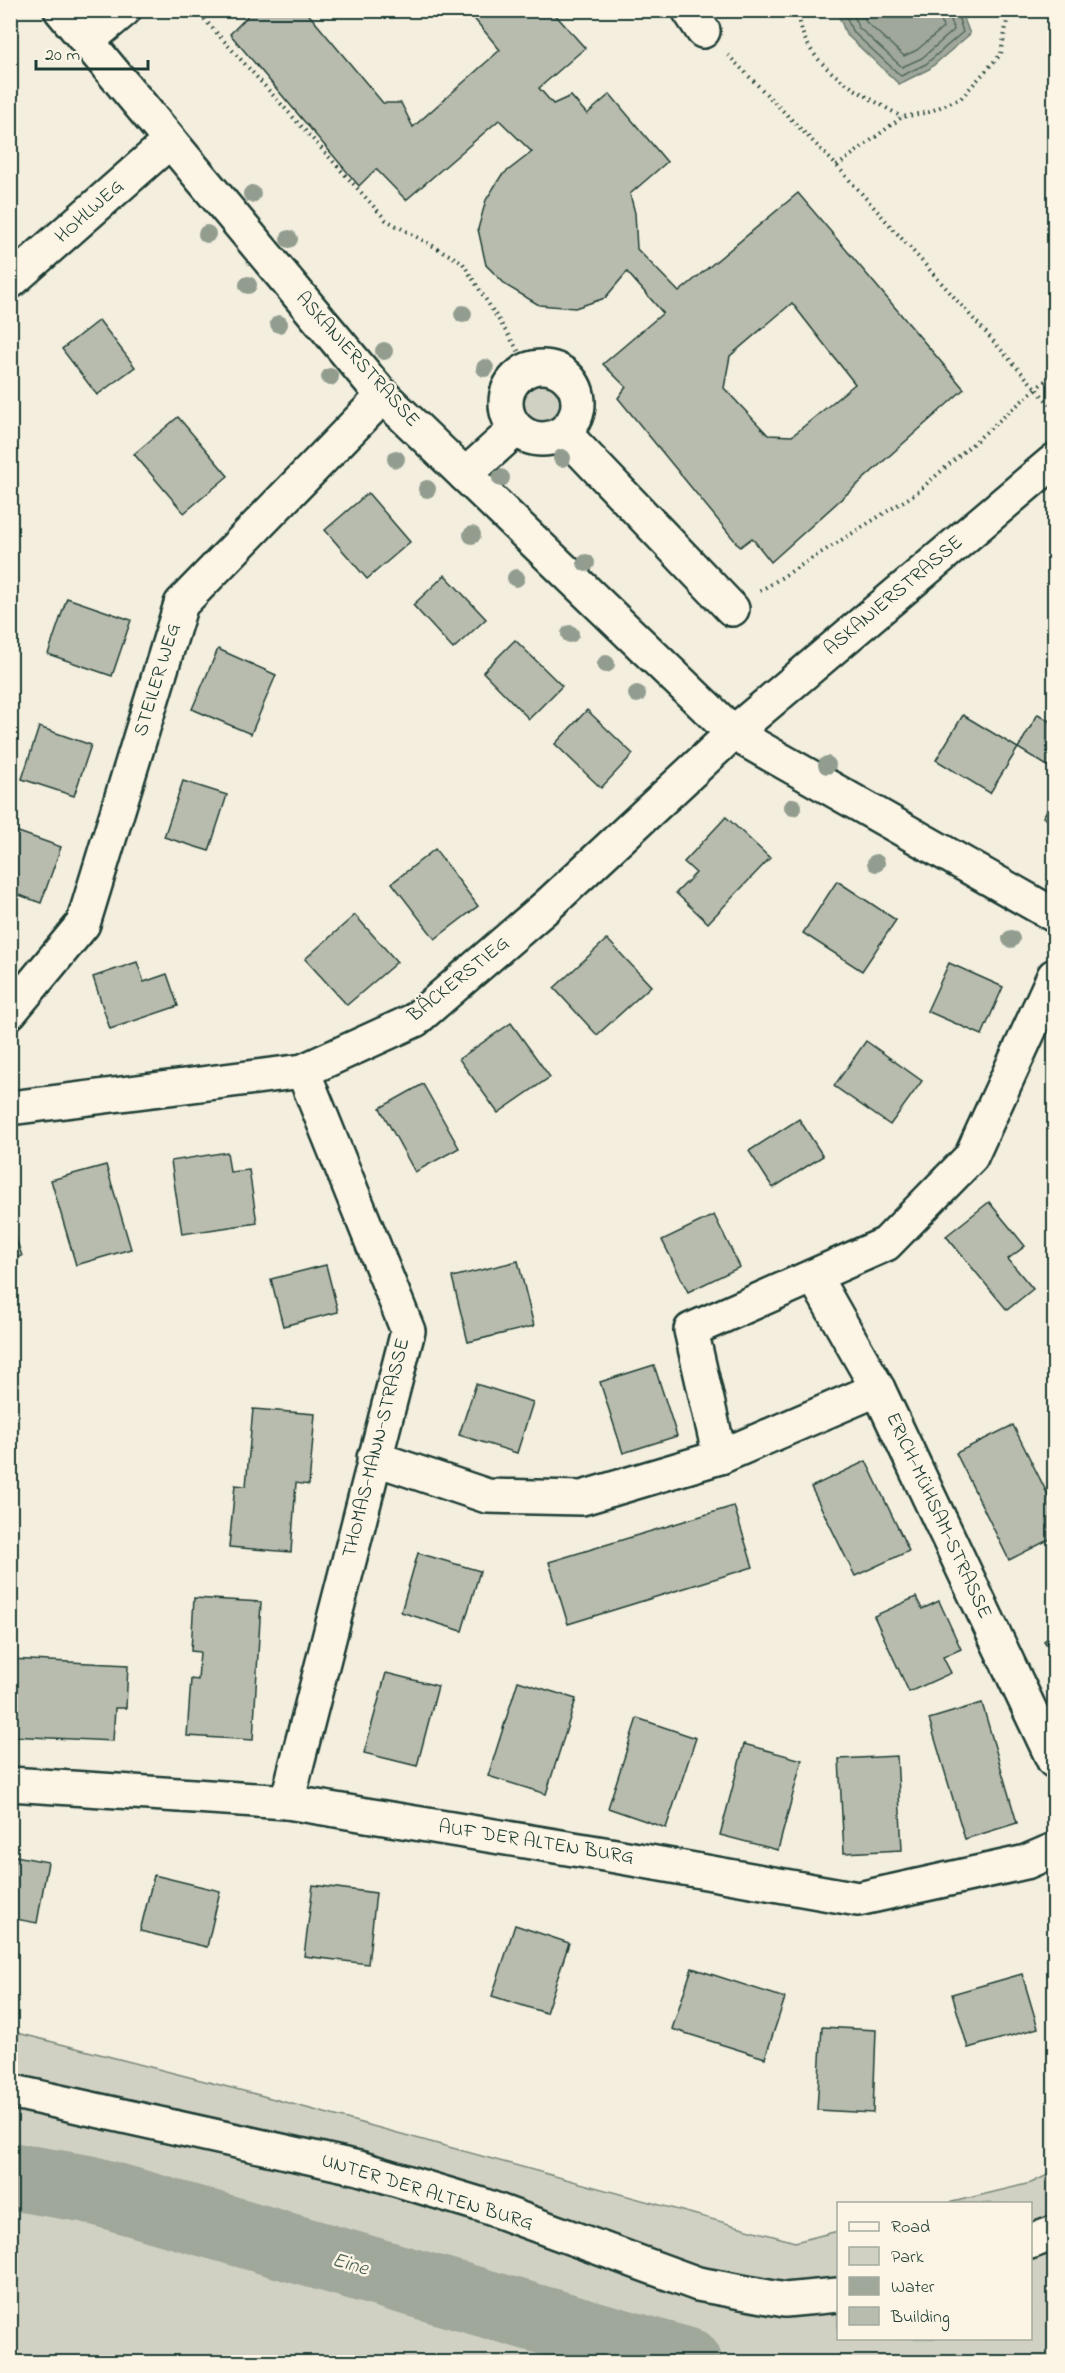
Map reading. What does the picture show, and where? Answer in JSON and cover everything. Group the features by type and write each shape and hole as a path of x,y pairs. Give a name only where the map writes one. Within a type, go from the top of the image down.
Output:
{"street":[{"name":"ASKANIERSTRASSE","path":"61,10 383,396 733,732 1054,915"},
{"path":"87,41 124,10"},
{"name":"HOHLWEG","path":"10,282 170,141"},
{"path":"521,362 555,369 568,378 576,392 578,408 572,423 564,433 540,440 516,429 509,418 506,406 507,392 521,362"},
{"name":"STEILER WEG","path":"10,1012 83,924 181,604 383,396"},
{"path":"465,475 516,429"},
{"path":"564,433 732,609"},
{"name":"ASKANIERSTRASSE","path":"733,732 1053,464"},
{"name":"BÄCKERSTIEG","path":"10,1108 303,1071 415,1020 547,906 733,732"},
{"path":"720,1457 691,1330 886,1244 971,1157 1054,976"},
{"name":"THOMAS-MANN-STRASSE","path":"287,1802 408,1331 303,1071"},
{"name":"ERICH-MÜHSAM-STRASSE","path":"814,1276 878,1389 1054,1761"},
{"path":"374,1458 487,1496 582,1498 720,1457 878,1389"},
{"name":"AUF DER ALTEN BURG","path":"10,1784 287,1802 610,1854 858,1899 1026,1862 1054,1850"},
{"name":"UNTER DER ALTEN BURG","path":"10,2091 359,2168 482,2205 699,2284 785,2300 837,2295"},
{"path":"1032,2241 1054,2233"}],"path":[{"path":"196,10 386,220 462,262 521,362"},
{"path":"799,10 799,24 811,51 843,82 902,117"},
{"path":"837,166 902,117 929,112 961,98 1001,54 1009,10"},
{"path":"696,20 837,166 1054,409"},
{"path":"732,609 915,494 1054,373"}],"green space":[{"path":"543,383 559,389 565,405 559,421 543,427 527,421 521,405 527,389"},
{"path":"10,2031 263,2096 795,2242 837,2231 837,2340 1032,2340 1032,2202 952,2202 1031,2183 1054,2172 1054,2362 11,2362"}],"water":[{"path":"837,11 961,11 970,34 929,69 899,84 846,34"}],"building":[{"path":"242,10 305,10 383,103 401,103 413,127 500,50 467,10 551,10 585,48 539,88 553,104 571,96 587,114 610,94 667,162 630,194 635,213 637,249 679,292 798,193 964,389 771,562 752,538 740,547 618,398 626,387 603,364 663,313 627,272 605,298 575,308 539,305 507,286 486,265 478,229 486,200 501,176 532,152 499,120 406,200 376,169 359,186 230,34 247,17","holes":["792,303 855,384 792,436 768,435 724,388 730,356"]},
{"path":"99,320 135,367 97,395 62,349"},
{"path":"178,417 228,476 184,513 134,454"},
{"path":"368,493 410,542 367,579 325,530"},
{"path":"445,575 486,619 453,649 413,605"},
{"path":"67,598 131,620 112,676 48,654"},
{"path":"515,640 562,686 529,719 483,672"},
{"path":"218,649 276,675 251,734 192,709"},
{"path":"587,710 633,754 601,788 555,744"},
{"path":"1038,714 1054,724 1054,770 1018,748"},
{"path":"963,715 1018,748 990,793 936,760"},
{"path":"39,727 91,745 74,796 22,779"},
{"path":"183,781 227,795 209,851 164,837"},
{"path":"1054,798 1054,824 1043,817"},
{"path":"726,817 770,858 708,923 676,893 696,873 684,862"},
{"path":"10,829 61,847 41,903 14,893 10,903"},
{"path":"435,849 478,906 435,939 392,883"},
{"path":"837,881 896,920 862,971 803,933"},
{"path":"355,915 397,962 347,1005 305,959"},
{"path":"607,939 651,986 597,1035 554,988"},
{"path":"137,962 144,982 167,974 178,1006 110,1029 93,977"},
{"path":"949,963 1003,987 982,1035 927,1011"},
{"path":"511,1023 550,1077 498,1113 459,1059"},
{"path":"866,1041 922,1081 890,1125 834,1086"},
{"path":"423,1084 459,1148 415,1172 380,1108"},
{"path":"799,1119 823,1156 773,1188 749,1151"},
{"path":"227,1152 230,1172 249,1170 257,1223 182,1234 171,1161"},
{"path":"106,1165 131,1249 76,1265 51,1180"},
{"path":"989,1202 1025,1246 1008,1259 1033,1289 1007,1310 946,1236"},
{"path":"714,1215 740,1267 688,1292 662,1240"},
{"path":"10,1221 22,1256 10,1260"},
{"path":"518,1261 534,1326 468,1342 452,1277"},
{"path":"326,1265 338,1312 283,1326 271,1279"},
{"path":"654,1365 677,1436 623,1453 600,1382"},
{"path":"476,1384 533,1402 517,1453 459,1435"},
{"path":"253,1409 315,1414 309,1485 296,1483 291,1552 229,1547 235,1485 246,1486"},
{"path":"1013,1425 1054,1507 1054,1537 1009,1560 956,1453"},
{"path":"866,1461 909,1551 855,1576 811,1487"},
{"path":"734,1506 753,1567 568,1624 549,1562"},
{"path":"418,1553 480,1571 462,1631 401,1612"},
{"path":"916,1597 922,1609 939,1601 961,1649 943,1657 951,1673 909,1692 874,1616"},
{"path":"194,1598 261,1602 253,1740 187,1736 191,1679 198,1680 200,1652 191,1651"},
{"path":"1054,1633 1054,1655 1044,1641"},
{"path":"10,1659 128,1665 126,1708 115,1708 113,1741 10,1736"},
{"path":"386,1673 438,1686 417,1766 364,1753"},
{"path":"518,1681 576,1699 546,1794 488,1776"},
{"path":"982,1703 1017,1823 965,1839 929,1719"},
{"path":"637,1718 696,1738 666,1828 608,1808"},
{"path":"744,1744 802,1760 778,1850 720,1835"},
{"path":"897,1756 902,1850 844,1853 839,1759"},
{"path":"10,1855 48,1862 37,1923 10,1918"},
{"path":"154,1875 220,1891 207,1947 140,1931"},
{"path":"313,1885 376,1893 368,1964 304,1956"},
{"path":"515,1925 569,1943 546,2013 492,1996"},
{"path":"692,1968 785,1998 765,2058 672,2029"},
{"path":"1022,1974 1038,2028 968,2048 952,1994"},
{"path":"822,2027 876,2030 873,2113 817,2110"}],"waterway":[{"name":"Eine","path":"10,2176 88,2189 688,2362"}]}
